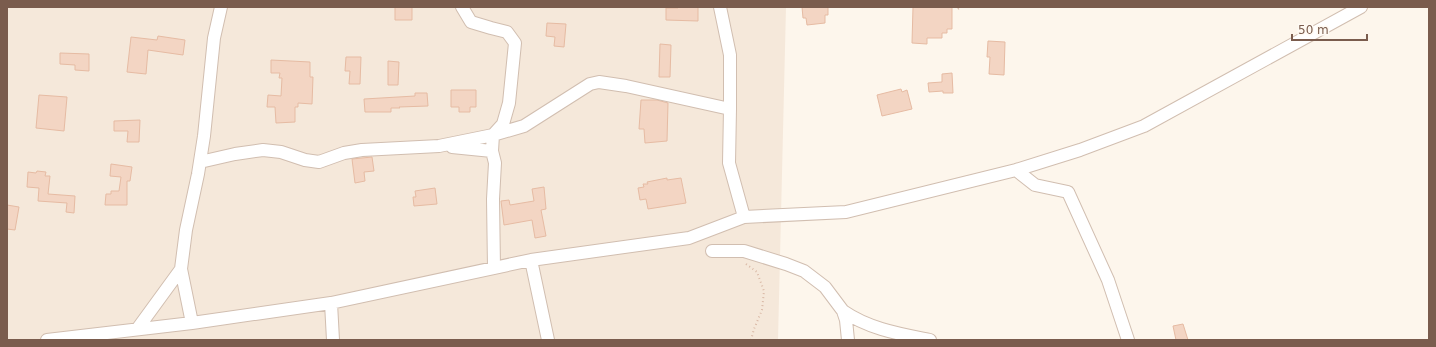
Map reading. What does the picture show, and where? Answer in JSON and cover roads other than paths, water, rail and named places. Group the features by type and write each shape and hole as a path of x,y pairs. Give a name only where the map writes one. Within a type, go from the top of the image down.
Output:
{"street":[{"path":"192,323 181,269 186,230 200,162 211,79 214,38 220,7"},
{"path":"462,7 471,22 507,32 515,43 509,103 503,124 492,135 492,151 495,163 493,199 494,268"},
{"path":"720,7 730,55 729,163 744,217"},
{"path":"47,340 138,328 192,323 331,303 531,260 689,238 744,217 846,212 1016,170 1080,150 1144,126 1361,7"},
{"path":"439,146 492,135 524,126 590,84 599,82 626,86 730,109"},
{"path":"200,162 263,150 281,152 305,160 319,162 344,153 362,150 439,146 492,151"},
{"path":"1016,170 1035,185 1068,192 1108,280 1128,340"},
{"path":"712,251 744,251 804,271 825,287 844,312 848,340"},
{"path":"531,260 548,340"},
{"path":"138,328 181,269"},
{"path":"331,303 333,340"},
{"path":"844,312 866,324 883,330 930,340"}]}
